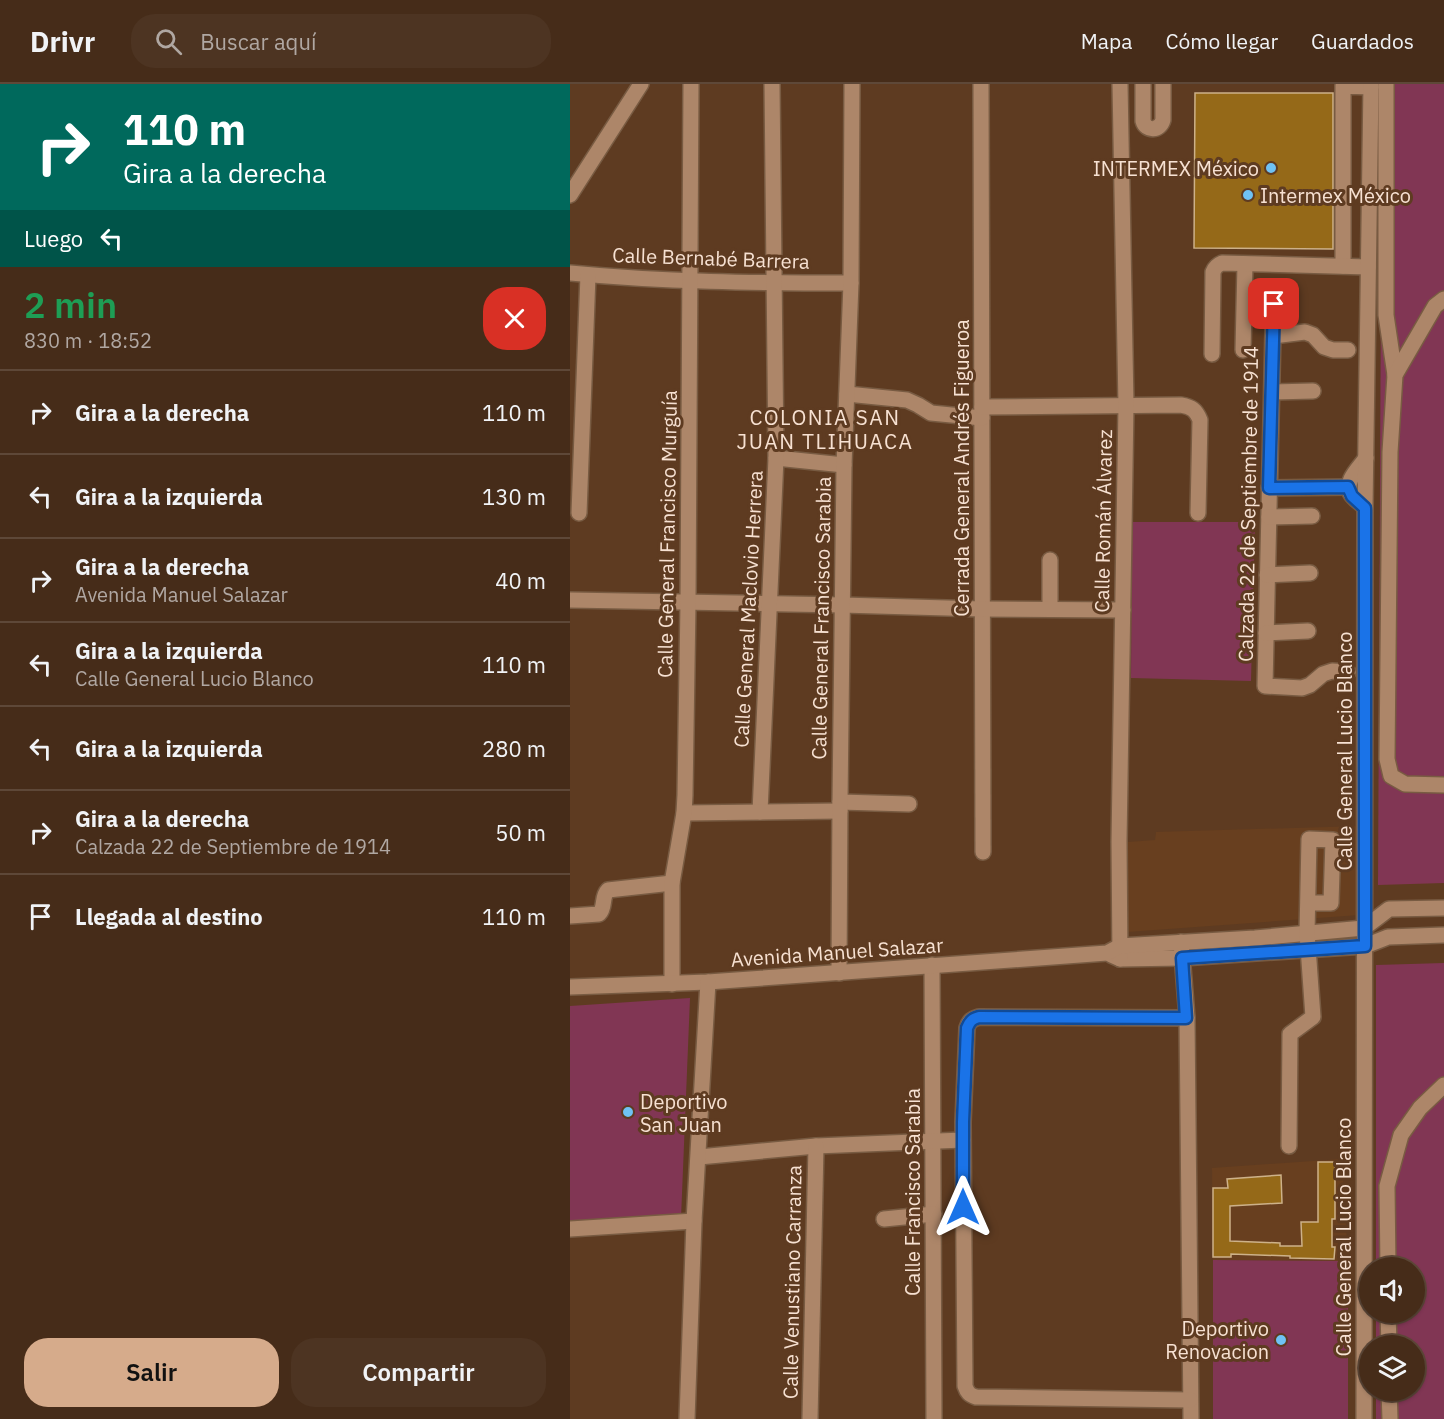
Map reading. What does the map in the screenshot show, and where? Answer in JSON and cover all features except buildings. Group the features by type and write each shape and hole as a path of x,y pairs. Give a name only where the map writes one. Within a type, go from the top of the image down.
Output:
{"street":[{"path":"570,195 641,84"},
{"name":"Calle General Francisco Murguía","path":"672,984 672,883 684,813 688,603 691,84"},
{"name":"Calle General Maclovio Herrera","path":"760,812 776,458 772,84"},
{"name":"Calle General Francisco Sarabia","path":"839,974 844,465 850,283 852,84"},
{"name":"Cerrada General Andrés Figueroa","path":"981,84 983,852"},
{"name":"Calle Román Álvarez","path":"1115,953 1119,842 1125,405 1120,84"},
{"path":"1143,84 1144,125 1152,129 1162,125 1162,84"},
{"path":"1343,266 1342,85 1376,85 1386,315 1395,375 1390,452 1387,759 1391,776 1405,784 1444,785"},
{"name":"Calle General Lucio Blanco","path":"1364,1419 1365,508 1368,267 1376,85"},
{"path":"1212,354 1213,272 1218,264 1368,267"},
{"path":"1243,350 1245,264"},
{"name":"Calle Bernabé Barrera","path":"570,273 690,281 850,283"},
{"path":"579,513 588,275"},
{"name":"Calzada 22 de Septiembre de 1914","path":"1274,288 1265,686 1302,688 1310,685 1323,674 1347,672"},
{"path":"1395,375 1435,306 1444,299"},
{"path":"1273,336 1305,332 1313,335 1324,347 1333,350 1348,350"},
{"path":"1272,392 1313,391"},
{"path":"847,394 907,400 931,413 982,413 1125,405 1190,407 1200,420 1198,513"},
{"path":"776,458 844,465"},
{"path":"1365,508 1352,496 1348,487 1350,480 1366,458"},
{"path":"1269,488 1348,487"},
{"path":"1269,517 1312,516"},
{"path":"1050,560 1050,609"},
{"path":"1267,575 1310,573"},
{"path":"570,600 1123,610"},
{"path":"1266,633 1308,631"},
{"path":"684,813 760,812 909,804"},
{"path":"570,916 599,914 606,892 612,888 672,883"},
{"path":"1289,1146 1290,1034 1313,1017 1307,933 1308,903"},
{"path":"1364,927 1389,909 1444,908"},
{"name":"Avenida Manuel Salazar","path":"570,987 672,984 839,974 932,965 1115,953 1180,942 1255,938 1364,927"},
{"name":"Avenida Manuel Salazar","path":"1115,953 1182,958 1256,954 1365,946 1388,937 1444,935"},
{"path":"1255,938 1256,954"},
{"path":"1180,942 1186,1018 1191,1419"},
{"name":"Calle Francisco Sarabia","path":"932,965 934,1419"},
{"path":"687,1419 694,1221 708,982"},
{"path":"1186,1018 979,1017 969,1022 963,1140 965,1386 971,1396 976,1397 1191,1400"},
{"path":"1388,1257 1387,1186 1401,1135 1420,1108 1444,1085"},
{"path":"699,1157 816,1146 963,1140"},
{"name":"Calle Venustiano Carranza","path":"810,1419 816,1146"},
{"path":"884,1220 934,1214"},
{"path":"570,1229 694,1221"},
{"path":"1389,1401 1390,1419"}],"shaded area":[{"path":"1382,84 1444,84 1444,883 1378,885"},
{"path":"1132,522 1255,522 1251,681 1131,678"},
{"path":"1361,826 1359,915 1127,932 1128,842 1155,840 1156,832"},
{"path":"1444,963 1444,1419 1376,1419 1376,1401 1425,1401 1425,1335 1376,1335 1376,1323 1425,1323 1425,1257 1376,1257 1376,965"},
{"name":"Deportivo San Juan","path":"690,998 681,1218 570,1224 570,1006"},
{"path":"1342,1159 1348,1261 1213,1260 1212,1168"},
{"name":"Deportivo Renovacion","path":"1213,1260 1348,1261 1348,1419 1213,1419"}],"place":[{"name":"INTERMEX México","path":"1271,168"},
{"name":"Intermex México","path":"1248,195"},
{"name":"Deportivo San Juan","path":"628,1112"},
{"name":"Deportivo Renovacion","path":"1281,1340"}],"district":[{"name":"COLONIA SAN JUAN TLIHUACA","path":"825,429"}],"route":[{"path":"963,1207 963,1122 967,1028 973,1018 1186,1018 1182,958 1365,946 1365,508 1352,496 1348,487 1269,488 1274,304"}]}
